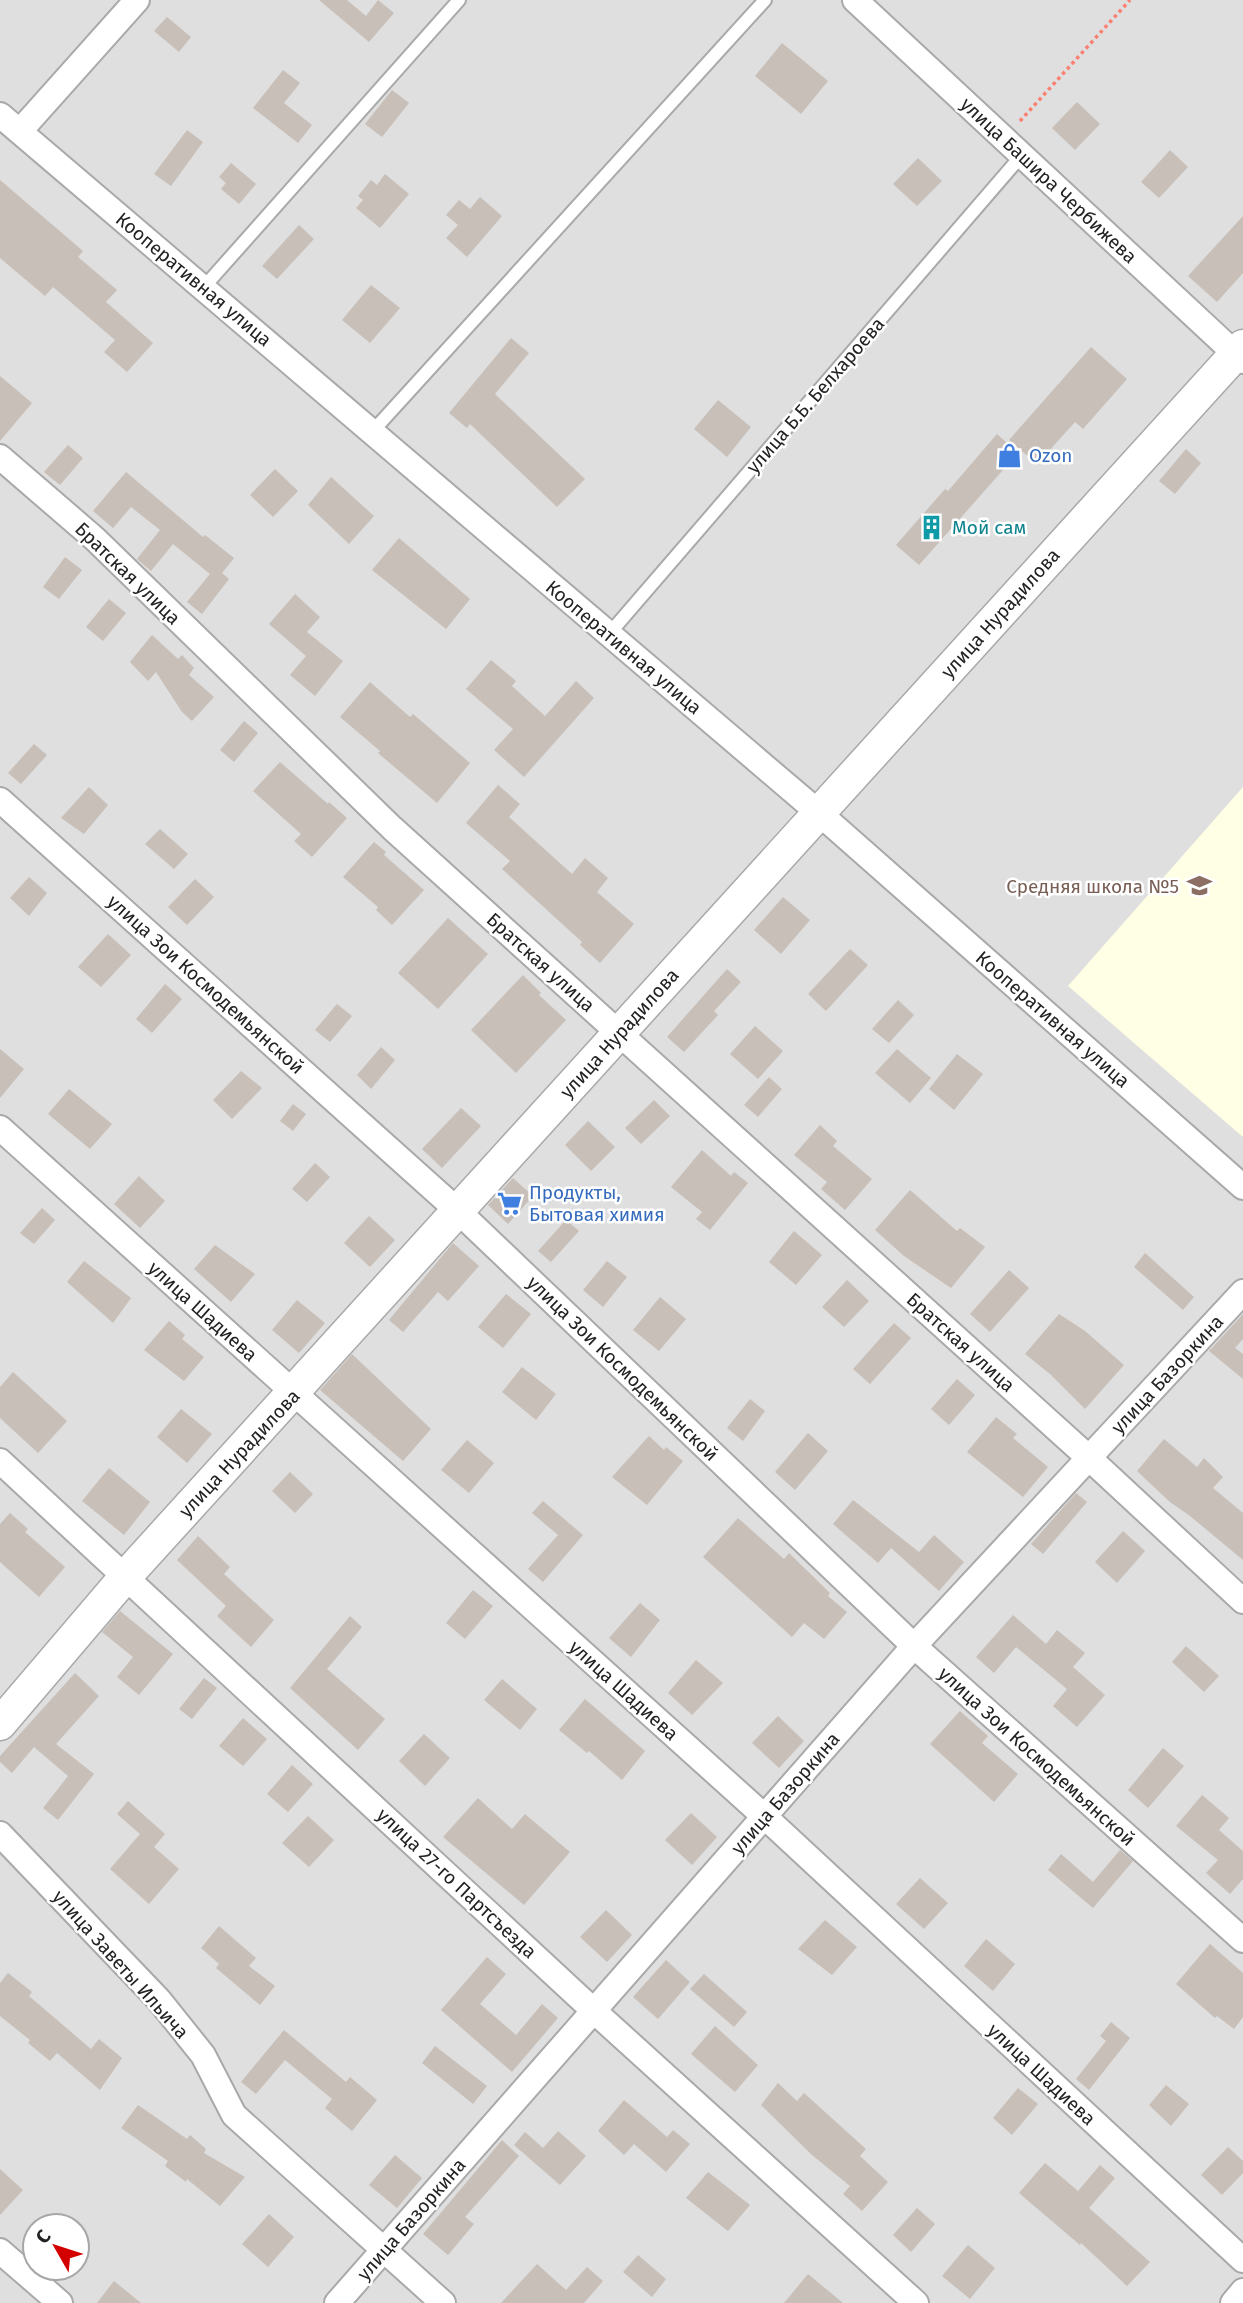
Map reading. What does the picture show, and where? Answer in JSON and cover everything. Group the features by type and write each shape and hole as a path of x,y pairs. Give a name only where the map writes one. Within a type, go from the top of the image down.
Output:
{"street":[{"path":"20,131 137,0"},
{"name":"улица Башира Чербижева","path":"855,0 1241,353"},
{"name":"Кооперативная улица","path":"0,115 819,813 1243,1187"},
{"name":"улица Нурадилова","path":"0,1724 127,1576 819,813 1241,353"},
{"name":"Братская улица","path":"0,457 95,539 392,828 1089,1458 1243,1601"},
{"name":"улица Зои Космодемьянской","path":"0,800 458,1211 914,1646 1243,1940"},
{"name":"улица Шадиева","path":"0,1128 765,1817 1243,2260"},
{"name":"улица Базоркина","path":"337,2303 914,1646 1243,1292"},
{"name":"улица 27-го Партсъезда","path":"0,1461 594,2011 916,2303"},
{"name":"улица Заветы Ильича","path":"0,1834 159,2000 203,2055 234,2115 443,2303"},
{"path":"0,2251 60,2303"},
{"path":"1233,2303 1243,2291"}],"lane":[{"path":"204,287 459,0"},
{"path":"372,432 765,0"},
{"name":"улица Б.Б. Белхароева","path":"609,634 1013,147"}],"path":[{"path":"1013,147 1130,0"}],"shaded area":[{"path":"0,0 1243,0 1243,2303 0,2303"},
{"name":"Средняя школа №5","path":"1243,787 1243,1137 1068,986"}],"building":[{"path":"319,0 347,0 366,16 378,0 394,13 369,42"},
{"path":"167,17 191,37 179,52 154,31"},
{"path":"782,43 828,81 801,114 755,76"},
{"path":"283,70 300,83 284,103 312,125 298,143 253,108"},
{"path":"392,90 409,103 382,137 365,124"},
{"path":"1077,102 1100,124 1075,150 1052,128"},
{"path":"187,130 203,142 171,186 154,174"},
{"path":"1170,150 1188,167 1159,198 1141,182"},
{"path":"918,158 942,181 917,206 893,184"},
{"path":"231,163 256,184 239,204 221,189 226,183 219,177"},
{"path":"385,174 409,194 380,228 356,208 363,200 358,196 371,180 377,185"},
{"path":"0,180 83,251 78,257 117,290 106,302 153,343 127,372 104,352 115,340 53,287 45,296 0,258"},
{"path":"480,197 502,216 467,257 446,238 458,225 446,215 459,200 470,209"},
{"path":"1243,216 1243,273 1217,302 1188,276"},
{"path":"299,225 314,239 277,279 262,266"},
{"path":"371,285 400,308 370,343 342,320"},
{"path":"511,338 529,353 495,394 585,479 557,507 470,424 467,428 449,413"},
{"path":"1091,347 1127,379 1083,429 1075,422 1037,464 1009,440"},
{"path":"0,376 32,403 0,441"},
{"path":"718,400 751,427 727,457 694,429"},
{"path":"997,434 1018,453 919,565 896,545 945,489 948,491"},
{"path":"68,445 83,458 60,485 44,472"},
{"path":"1186,449 1201,463 1175,494 1159,481"},
{"path":"275,469 298,491 273,517 250,495"},
{"path":"126,472 203,537 205,535 234,558 222,573 229,579 202,614 187,602 210,574 173,544 151,571 137,559 160,530 131,507 113,528 93,511"},
{"path":"331,477 374,516 349,544 308,505"},
{"path":"399,538 470,599 446,629 372,570"},
{"path":"65,557 82,570 59,599 43,587"},
{"path":"295,594 320,617 307,632 343,661 315,696 290,675 306,656 269,624"},
{"path":"109,599 126,613 103,641 86,627"},
{"path":"152,635 178,659 182,655 194,668 189,675 214,697 192,721 182,712 156,672 148,681 130,662"},
{"path":"491,660 516,681 512,686 545,716 576,681 594,698 524,777 494,750 513,729 466,689"},
{"path":"370,682 410,717 413,714 470,763 437,803 340,717"},
{"path":"244,721 258,733 234,762 220,750"},
{"path":"34,744 47,755 21,784 8,773"},
{"path":"280,762 347,818 312,857 294,841 301,834 253,791"},
{"path":"498,785 520,804 509,817 572,874 585,858 608,878 597,892 634,924 600,963 580,945 582,942 502,869 510,861 466,823"},
{"path":"89,787 108,805 84,834 61,818"},
{"path":"160,829 188,854 174,869 145,844"},
{"path":"374,842 386,852 384,855 424,890 392,925 376,910 378,907 343,877"},
{"path":"29,877 47,893 29,916 10,898"},
{"path":"195,879 214,897 187,925 168,907"},
{"path":"783,897 810,920 781,954 754,930"},
{"path":"448,918 488,954 438,1009 398,973"},
{"path":"108,934 131,955 101,987 78,967"},
{"path":"850,949 868,965 826,1011 808,994"},
{"path":"727,969 741,982 714,1011 718,1015 684,1052 667,1037"},
{"path":"523,975 541,993 539,995 566,1020 516,1073 471,1030"},
{"path":"165,984 182,999 152,1033 136,1019"},
{"path":"898,1000 914,1015 889,1043 872,1029"},
{"path":"337,1004 352,1016 330,1042 315,1030"},
{"path":"755,1026 783,1051 758,1079 730,1054"},
{"path":"381,1047 395,1060 371,1089 357,1075"},
{"path":"0,1049 24,1069 0,1098"},
{"path":"897,1049 931,1078 910,1103 875,1073"},
{"path":"957,1054 983,1074 954,1110 929,1089"},
{"path":"241,1071 262,1088 232,1119 213,1100"},
{"path":"769,1077 782,1089 758,1117 744,1105"},
{"path":"69,1089 112,1124 90,1149 48,1114"},
{"path":"654,1100 670,1116 641,1144 625,1128"},
{"path":"293,1104 306,1114 293,1131 280,1121"},
{"path":"461,1108 481,1126 442,1168 422,1149"},
{"path":"588,1121 615,1147 591,1171 565,1145"},
{"path":"820,1125 837,1141 833,1146 872,1179 845,1210 821,1189 827,1182 794,1155"},
{"path":"702,1150 731,1176 734,1172 748,1183 710,1230 696,1219 702,1212 671,1187"},
{"path":"315,1163 330,1177 307,1202 292,1189"},
{"path":"139,1176 165,1201 140,1228 114,1204"},
{"path":"513,1178 533,1196 508,1224 488,1205"},
{"path":"910,1190 957,1231 960,1228 985,1247 951,1288 904,1256 875,1230"},
{"path":"42,1208 55,1220 34,1244 20,1233"},
{"path":"369,1216 395,1240 370,1267 344,1243"},
{"path":"566,1220 579,1231 551,1262 538,1251"},
{"path":"794,1231 822,1255 796,1285 769,1262"},
{"path":"453,1243 479,1266 448,1301 438,1292 403,1332 389,1320"},
{"path":"215,1245 255,1274 231,1302 194,1269"},
{"path":"1145,1253 1194,1297 1183,1310 1134,1267"},
{"path":"84,1261 131,1298 113,1323 67,1282"},
{"path":"607,1261 627,1277 603,1307 583,1290"},
{"path":"1009,1270 1029,1288 990,1332 970,1314"},
{"path":"847,1280 869,1301 844,1327 822,1307"},
{"path":"506,1294 531,1314 503,1348 478,1327"},
{"path":"660,1297 686,1319 659,1351 633,1330"},
{"path":"297,1300 325,1323 299,1353 272,1330"},
{"path":"1059,1314 1085,1331 1124,1365 1085,1409 1050,1374 1025,1354"},
{"path":"1243,1314 1243,1339 1235,1348 1243,1354 1243,1379 1209,1351"},
{"path":"169,1321 185,1335 182,1339 204,1357 184,1381 144,1350"},
{"path":"894,1323 911,1338 870,1384 853,1369"},
{"path":"352,1354 431,1429 403,1461 320,1390"},
{"path":"522,1367 556,1394 536,1420 502,1392"},
{"path":"13,1372 67,1421 38,1453 0,1418 0,1387"},
{"path":"957,1379 975,1395 949,1425 931,1409"},
{"path":"750,1399 765,1411 743,1441 727,1428"},
{"path":"181,1409 212,1434 187,1463 157,1437"},
{"path":"996,1417 1017,1434 1013,1438 1048,1467 1023,1497 967,1452"},
{"path":"808,1433 828,1451 795,1490 775,1472"},
{"path":"649,1436 664,1450 666,1447 683,1461 647,1505 612,1477"},
{"path":"1164,1439 1197,1467 1204,1458 1223,1477 1213,1488 1243,1513 1243,1560 1170,1502 1137,1471"},
{"path":"467,1440 494,1463 469,1493 441,1470"},
{"path":"109,1468 150,1502 124,1535 82,1501"},
{"path":"290,1472 313,1494 295,1513 272,1491"},
{"path":"1076,1493 1087,1502 1043,1554 1031,1544"},
{"path":"853,1500 919,1552 934,1535 964,1562 939,1591 891,1548 878,1563 833,1524"},
{"path":"543,1501 583,1535 543,1582 528,1569 558,1535 532,1513"},
{"path":"10,1513 28,1529 25,1532 65,1567 39,1597 0,1562 0,1524"},
{"path":"738,1518 784,1559 789,1553 830,1593 828,1596 847,1612 824,1639 804,1623 792,1637 703,1557"},
{"path":"1123,1531 1145,1551 1117,1583 1095,1562"},
{"path":"198,1536 230,1567 224,1574 274,1620 251,1647 217,1616 226,1606 177,1560"},
{"path":"473,1590 493,1606 465,1639 446,1623"},
{"path":"640,1603 660,1620 631,1657 609,1638"},
{"path":"120,1611 173,1654 139,1695 117,1677 133,1657 102,1632"},
{"path":"1013,1615 1046,1644 1057,1630 1085,1653 1073,1667 1105,1695 1077,1727 1053,1706 1067,1689 1016,1647 994,1673 976,1657"},
{"path":"350,1616 362,1627 327,1669 385,1719 358,1750 290,1688"},
{"path":"1186,1646 1219,1676 1204,1692 1172,1662"},
{"path":"696,1660 723,1683 692,1715 668,1693"},
{"path":"75,1673 99,1696 56,1744 94,1774 58,1820 43,1808 68,1776 34,1747 12,1773 0,1762 0,1756"},
{"path":"204,1678 217,1688 192,1719 179,1709"},
{"path":"502,1679 537,1709 520,1730 484,1700"},
{"path":"585,1699 645,1751 622,1780 589,1751 587,1753 559,1730"},
{"path":"960,1711 988,1736 982,1743 1018,1774 994,1802 930,1744"},
{"path":"778,1716 804,1741 779,1768 752,1743"},
{"path":"243,1718 267,1739 243,1766 219,1746"},
{"path":"424,1734 450,1758 425,1786 399,1761"},
{"path":"1163,1748 1184,1766 1148,1808 1128,1790"},
{"path":"292,1765 313,1784 288,1812 267,1794"},
{"path":"1202,1795 1229,1818 1219,1830 1243,1851 1243,1879 1230,1894 1206,1873 1218,1860 1176,1826"},
{"path":"478,1798 512,1829 525,1814 570,1852 524,1905 443,1837"},
{"path":"128,1801 165,1834 154,1847 179,1869 149,1904 110,1869 140,1834 117,1814"},
{"path":"691,1813 717,1837 692,1865 665,1840"},
{"path":"308,1816 334,1840 309,1867 282,1843"},
{"path":"1120,1850 1133,1861 1093,1908 1048,1870 1061,1854 1093,1882"},
{"path":"920,1878 948,1903 924,1929 896,1904"},
{"path":"606,1910 632,1935 607,1962 580,1937"},
{"path":"825,1920 857,1947 832,1975 798,1949"},
{"path":"219,1926 256,1958 249,1966 275,1986 260,2005 216,1968 219,1964 201,1948"},
{"path":"986,1939 1015,1964 993,1991 964,1966"},
{"path":"1210,1944 1243,1973 1243,2017 1234,2029 1217,2016 1215,2018 1176,1984"},
{"path":"487,1957 506,1974 480,2004 516,2035 542,2004 558,2018 512,2072 441,2010"},
{"path":"666,1960 690,1982 658,2019 633,1997"},
{"path":"8,1973 32,1992 29,1996 91,2049 99,2039 122,2058 100,2090 57,2053 50,2061 28,2043 30,2040 0,2016 0,1983"},
{"path":"704,1974 747,2012 734,2027 690,1989"},
{"path":"1111,2022 1130,2038 1089,2090 1076,2079 1106,2041 1100,2036"},
{"path":"715,2026 758,2065 735,2092 691,2054"},
{"path":"284,2030 346,2082 350,2077 377,2100 352,2131 325,2108 332,2099 285,2060 256,2094 241,2082"},
{"path":"435,2046 487,2086 473,2104 422,2063"},
{"path":"778,2083 797,2101 804,2093 866,2149 860,2156 888,2182 862,2211 843,2194 850,2186 812,2155 761,2105"},
{"path":"1166,2085 1189,2104 1171,2126 1149,2105"},
{"path":"1018,2088 1038,2104 1012,2135 993,2118"},
{"path":"624,2100 667,2137 673,2130 690,2144 666,2172 634,2144 624,2155 598,2131"},
{"path":"138,2105 187,2139 190,2135 206,2149 204,2153 245,2177 220,2206 187,2179 186,2182 165,2166 168,2161 121,2128"},
{"path":"558,2131 586,2156 560,2185 514,2145 525,2132 543,2148"},
{"path":"502,2140 519,2156 465,2217 474,2224 448,2255 423,2234"},
{"path":"1228,2147 1243,2161 1243,2173 1222,2195 1201,2175"},
{"path":"395,2155 422,2178 397,2208 369,2185"},
{"path":"1045,2163 1078,2191 1100,2165 1115,2178 1089,2208 1150,2262 1127,2286 1081,2243 1080,2245 1019,2193"},
{"path":"0,2169 23,2190 0,2215"},
{"path":"708,2172 750,2205 728,2231 686,2198"},
{"path":"917,2208 935,2224 911,2252 893,2235"},
{"path":"269,2214 294,2237 268,2267 242,2244"},
{"path":"968,2245 995,2268 970,2299 942,2276"},
{"path":"638,2255 666,2279 652,2297 623,2272"},
{"path":"537,2264 566,2290 587,2267 603,2281 584,2303 501,2303"},
{"path":"808,2274 843,2303 784,2303"},
{"path":"114,2281 141,2303 97,2303"}],"place":[{"name":"Ozon","path":"1009,455"},
{"name":"Мой сам","path":"932,527"},
{"name":"Средняя школа №5","path":"1199,886"},
{"name":"Продукты, Бытовая химия","path":"509,1203"}]}
